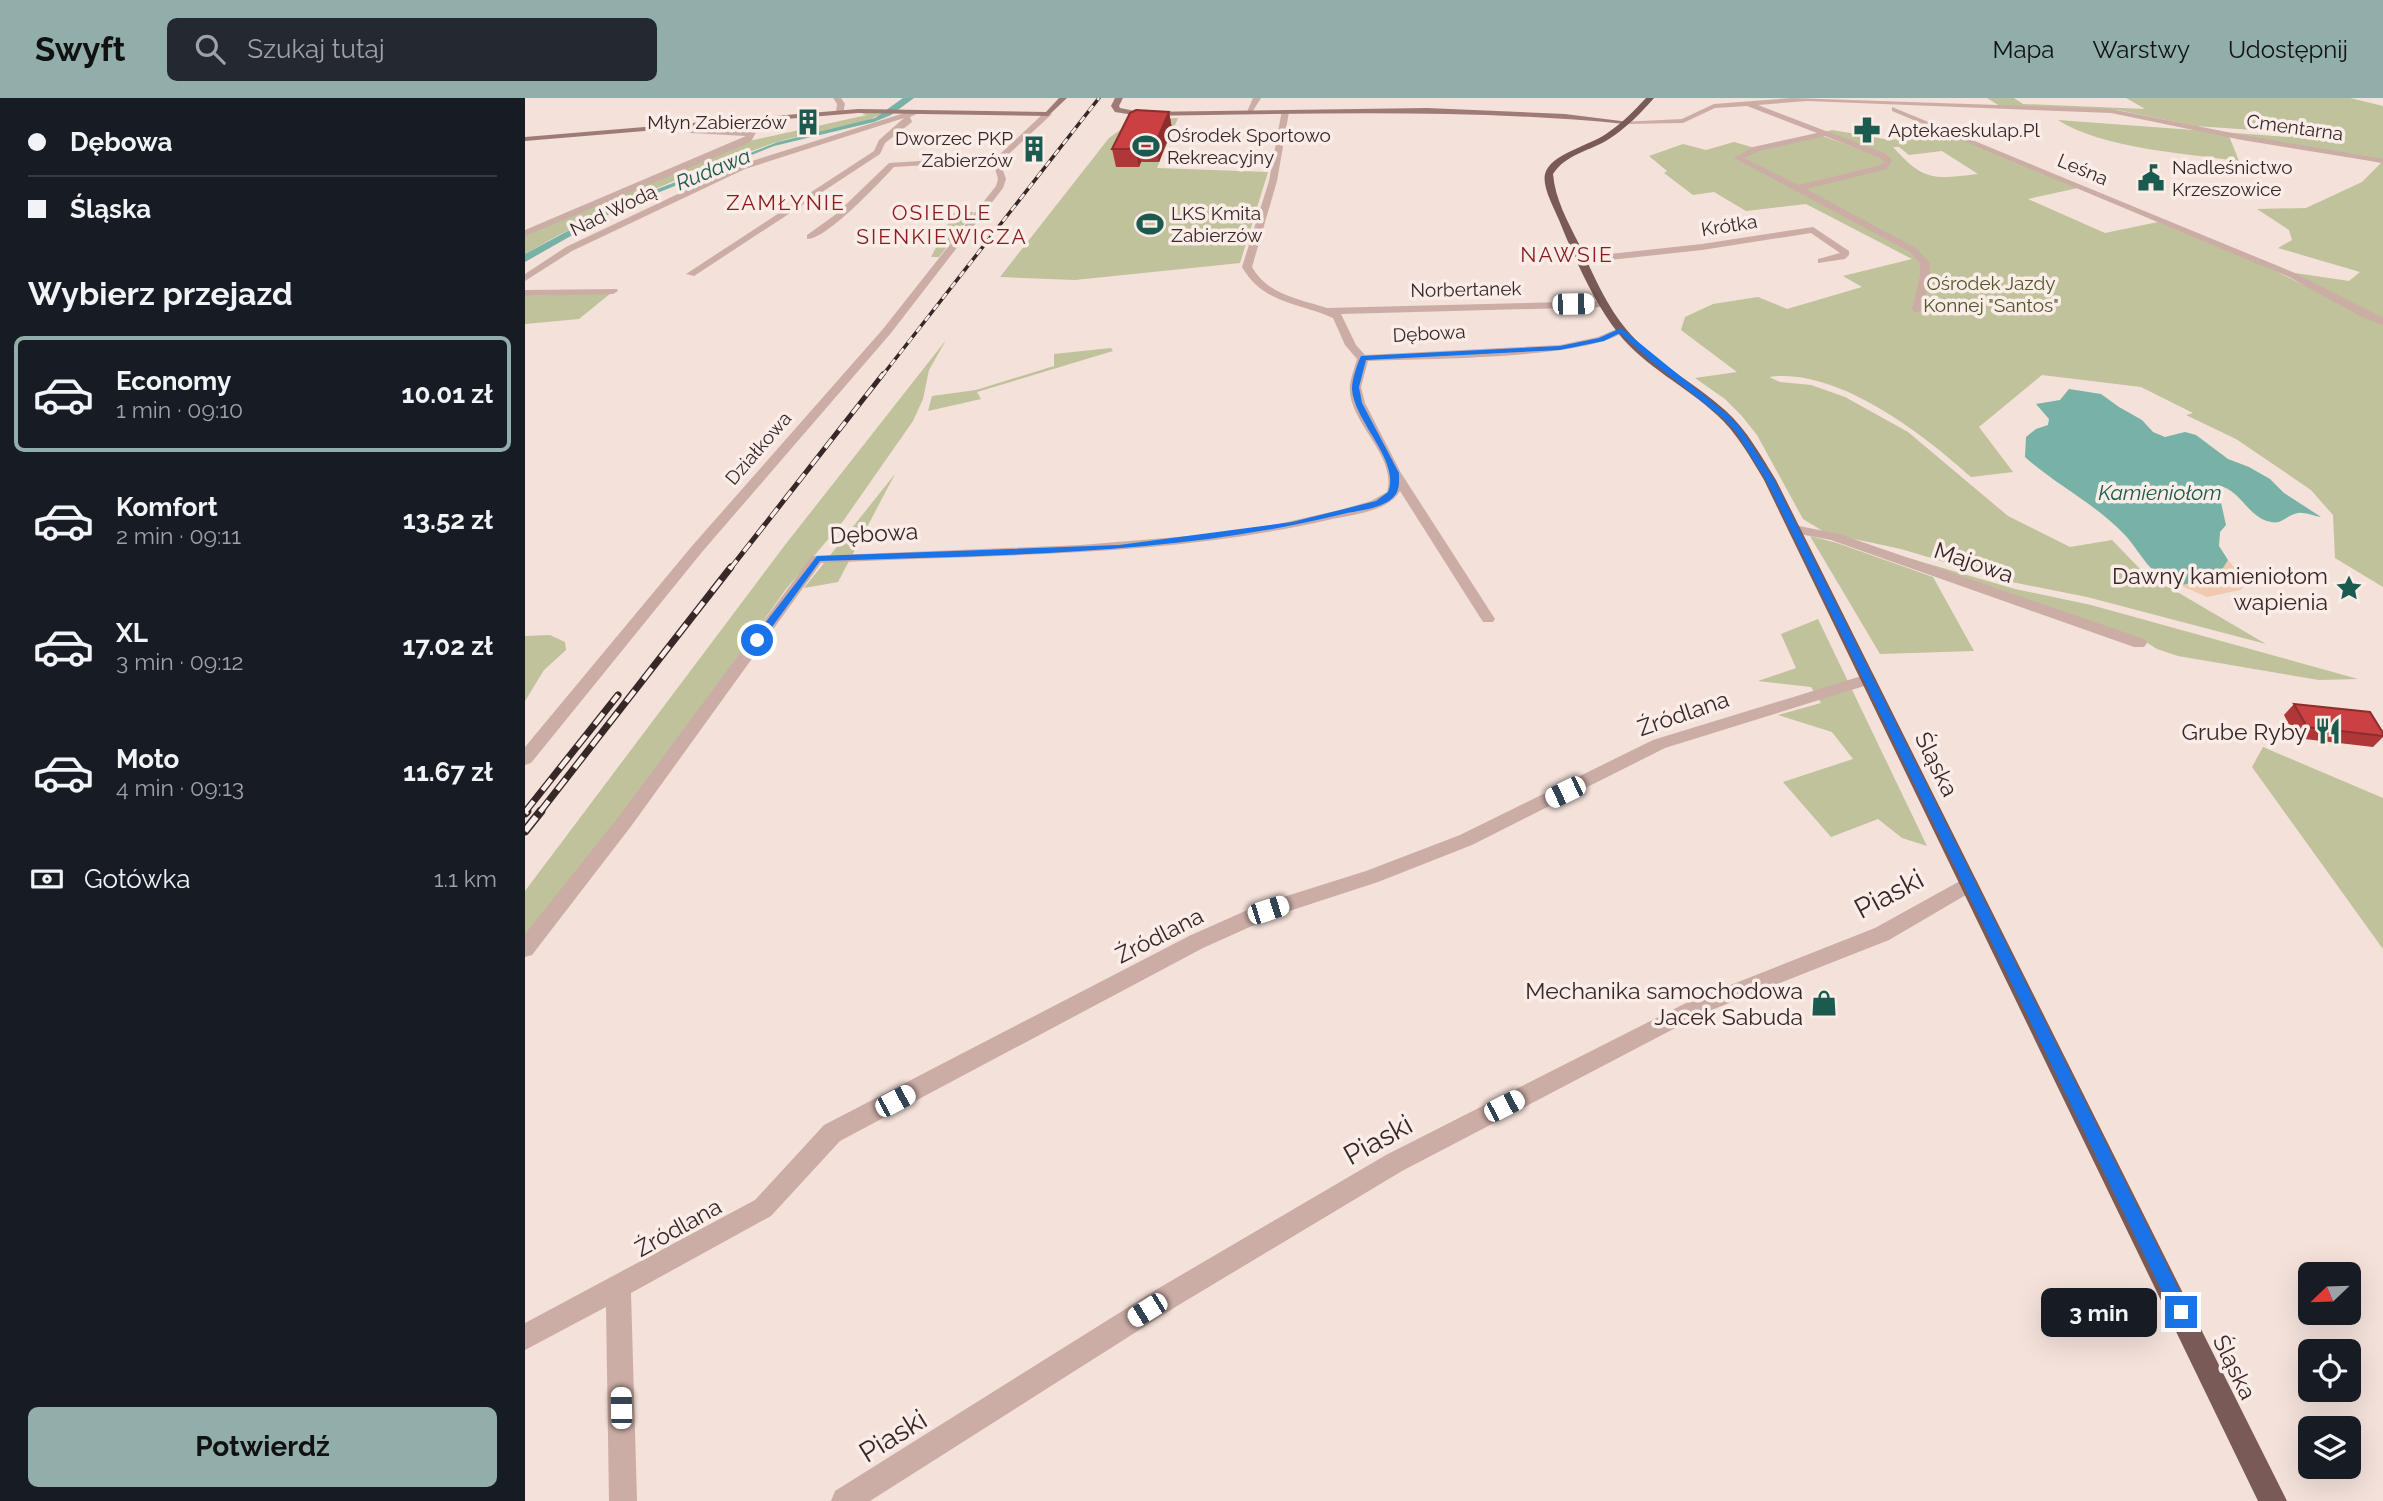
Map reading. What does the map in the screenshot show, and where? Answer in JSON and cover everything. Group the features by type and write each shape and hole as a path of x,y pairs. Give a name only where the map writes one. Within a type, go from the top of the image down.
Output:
{"main road":[{"path":"1625,122 1650,98"},
{"name":"Śląska","path":"1625,122 1602,140 1557,164 1548,183 1554,201 1604,304 1621,330 1739,431 1770,480 2273,1501"}],"street":[{"path":"837,98 841,104 840,112"},
{"path":"810,237 844,211 892,165 1000,158 1063,98"},
{"path":"1119,98 1115,106 1118,110 1132,114 1474,111 1625,122"},
{"path":"1251,112 1257,98"},
{"name":"Norbertanek","path":"1293,98 1273,181 1247,267 1257,284 1277,296 1328,311 1604,304"},
{"path":"1942,98 1962,105"},
{"name":"Cmentarna","path":"1625,122 1683,121 1714,106 1742,102 1826,99 1882,104 2135,113 2220,134 2311,146 2383,160"},
{"path":"1742,102 1883,156 1889,162 1884,167 1798,188"},
{"name":"Leśna","path":"1882,104 2281,271 2383,322"},
{"path":"525,139 840,112 1048,114"},
{"path":"691,274 877,152 881,142 909,120 911,113"},
{"name":"Nad Wodą","path":"525,278 580,243 742,167 911,113"},
{"path":"525,233 741,143 758,120"},
{"path":"679,127 691,131 750,134"},
{"path":"1824,134 1756,149 1738,158 1913,250 1925,263 1917,310"},
{"name":"Działkowa","path":"525,759 697,549 904,310 1000,186 1002,179 996,165 1000,158"},
{"name":"Krótka","path":"1583,260 1702,247 1813,230 1846,253 1842,257 1821,261"},
{"path":"525,293 613,291"},
{"path":"1328,311 1337,316 1348,341 1363,358"},
{"name":"Dębowa","path":"1488,620 1395,473 1359,403 1355,387 1363,358 1560,348 1601,339 1621,330"},
{"path":"1395,473 1392,494 1417,506"},
{"name":"Dębowa","path":"525,949 627,820 817,559 1119,547 1292,524 1379,503 1392,494"},
{"name":"Majowa","path":"1794,529 1834,537 2139,643"},
{"name":"Źródlana","path":"525,1337 763,1208 832,1133 1196,942 1268,910 1371,877 1466,840 1659,744 1868,679"},
{"name":"Piaski","path":"845,1501 1168,1297 1394,1163 1697,1007 1882,934 1969,884"},
{"path":"618,1287 623,1501"}],"green space":[{"name":"Ośrodek Jazdy Konnej \"Santos\"","path":"1987,98 2014,98 2023,104 2145,109 2126,98 2350,98 2383,106 2383,587 2335,558 2333,515 2311,490 2236,439 2186,415 2193,413 2141,387 2042,375 1979,427 2013,472 1971,477 1904,424 1850,393 1823,382 1795,377 1769,377 1780,382 1811,385 1845,397 1908,432 2008,516 2070,547 2112,540 2143,572 2266,644 2087,597 2012,582 1901,549 1826,533 1803,519 1757,435 1725,399 1695,378 1737,372 1681,330 1685,317 1713,304 1758,297 1787,309 1862,287 1843,276 1912,259 1806,204 1746,211 1714,192 1693,195 1664,173 1667,171 1649,156 1683,144 1706,150 1734,142 1755,148 1823,136 1888,160 1824,132 1832,130 1890,140 1944,131 2078,188 2028,199 2105,233 2158,222 2304,285 2295,273 2349,281 2360,272 2278,248 2292,240 2289,230 2257,209 2306,208 2362,182 2381,163 2305,147 2229,136 2239,161 2170,152 2097,137 2058,120 2288,137 2284,132 2195,126 2118,110 2003,108","holes":["1893,147 1899,147 1909,155 1942,151 1978,174 1931,176 1913,167"]},
{"path":"883,113 843,128 774,143 710,167 647,192 525,254 525,235 749,141 867,115 862,114"},
{"path":"1178,118 1157,168 1268,172 1240,263 1075,280 1000,277 1109,138 1134,120"},
{"path":"974,212 939,257 931,257 954,213"},
{"path":"611,293 579,319 525,324 525,296"},
{"path":"946,340 929,370 923,399 913,421 841,524 786,589 662,763 525,942 525,891 785,545"},
{"path":"1111,348 1113,351 977,392 981,399 928,411 932,396 976,390 1054,366 1054,354"},
{"path":"895,474 838,582 804,588"},
{"path":"1810,536 1933,577 1974,651 1880,654"},
{"path":"1888,552 2015,589 2091,605 2358,679 2319,680 2178,656 2157,649 2141,639"},
{"path":"1818,619 1927,846 1902,838 1878,819 1831,837 1783,782 1853,759 1832,732 1778,715 1821,703 1811,687 1758,681 1796,668 1781,634"},
{"path":"550,635 565,642 566,650 544,670 525,701 525,636"},
{"path":"2263,747 2383,798 2383,949 2252,767"}],"sand":[{"path":"2228,560 2240,574 2243,587 2240,590 2207,597 2177,584 2205,576"}],"water":[{"name":"Rudawa","path":"903,98 914,98 891,115 874,122 774,146 620,208 525,262 525,254 614,206 778,142 875,118"},
{"name":"Kamieniołom","path":"2069,389 2101,394 2142,420 2153,432 2165,437 2185,432 2196,435 2228,459 2270,479 2284,493 2321,517 2298,513 2280,521 2267,521 2254,513 2232,491 2217,485 2226,525 2220,532 2219,546 2228,560 2221,571 2208,573 2189,583 2181,585 2168,581 2146,563 2112,522 2025,457 2026,437 2036,429 2048,425 2049,419 2036,404 2060,400"}],"building":[{"path":"1136,110 1169,112 1155,144 1137,145 1135,149 1112,149 1130,113"},
{"path":"2294,704 2370,712 2383,736 2307,727"}],"railway":[{"path":"882,376 1099,98"},
{"path":"730,569 883,374"},
{"path":"540,812 731,567"},
{"path":"525,812 618,695"},
{"path":"525,831 541,811"}],"place":[{"name":"Młyn Zabierzów","path":"808,122"},
{"name":"Aptekaeskulap.Pl","path":"1867,130"},
{"name":"Ośrodek Sportowo Rekreacyjny","path":"1146,146"},
{"name":"Dworzec PKP Zabierzów","path":"1034,149"},
{"name":"Nadleśnictwo Krzeszowice","path":"2151,178"},
{"name":"LKS Kmita Zabierzów","path":"1150,224"},
{"name":"Dawny kamieniołom wapienia","path":"2349,588"},
{"name":"Grube Ryby","path":"2328,731"},
{"name":"Mechanika samochodowa Jacek Sabuda","path":"1824,1003"}],"district":[{"name":"ZAMŁYNIE","path":"786,202"},
{"name":"OSIEDLE SIENKIEWICZA","path":"942,224"},
{"name":"NAWSIE","path":"1567,254"}],"route":[{"path":"757,640 817,559 955,551 1119,547 1292,524 1379,503 1392,494 1395,473 1359,403 1355,387 1363,358 1560,348 1601,339 1621,330 1635,345 1691,388 1739,431 1770,480 2181,1312"}]}
